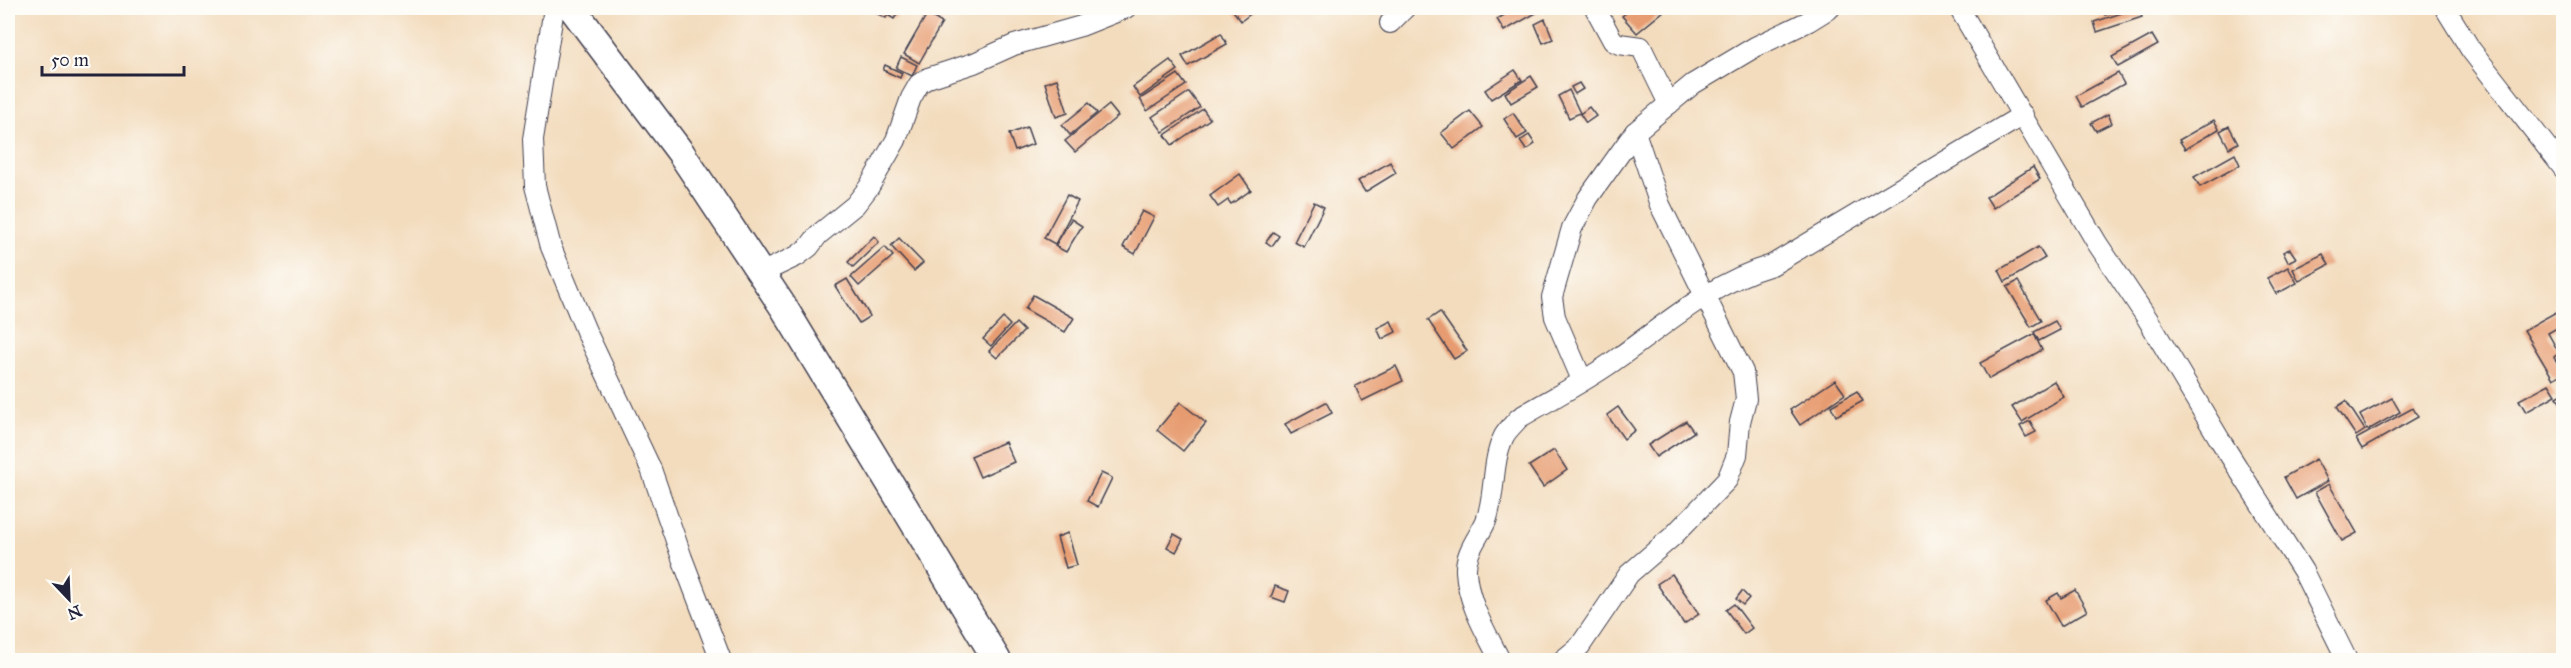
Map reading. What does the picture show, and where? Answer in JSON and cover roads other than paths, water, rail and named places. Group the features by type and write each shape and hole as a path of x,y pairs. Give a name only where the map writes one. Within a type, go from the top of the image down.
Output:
{"main road":[{"path":"572,8 681,153 761,273 997,660"}],"street":[{"path":"554,8 533,139 535,186 551,247 586,331 651,468 682,558 722,660"},
{"path":"761,273 809,248 818,235 855,206 869,187 896,140 911,98 919,84 928,78 974,63 1014,45 1081,26 1126,8"},
{"path":"1390,23 1405,8"},
{"path":"1595,8 1613,41 1641,47 1669,104"},
{"path":"1581,380 1556,317 1551,297 1572,228 1579,213 1635,132 1669,104 1694,84 1744,53 1830,8"},
{"path":"1959,8 2097,243 2147,318 2220,440 2303,571 2347,660"},
{"path":"2445,8 2471,50 2564,169"},
{"path":"1500,660 1482,628 1468,588 1466,569 1469,552 1486,519 1499,452 1510,427 1519,418 1617,360 1668,319 1704,296 1754,270 1772,265 2023,115"},
{"path":"1563,660 1580,646 1629,574 1718,492 1733,468 1737,455 1740,422 1746,399 1743,372 1660,205 1635,132"}]}
